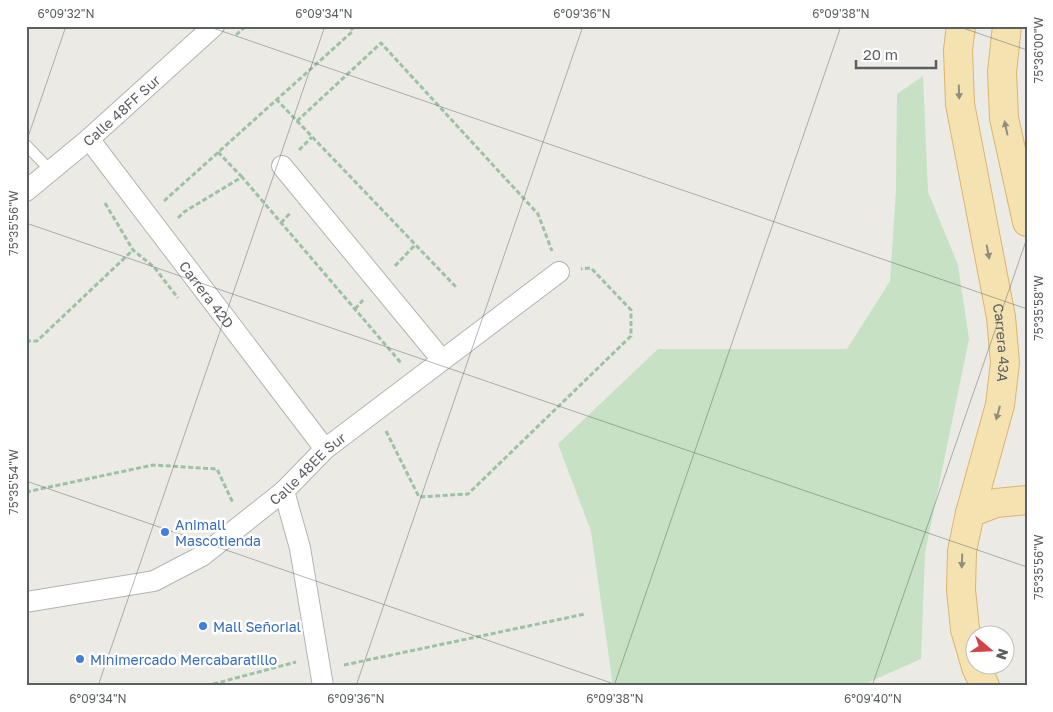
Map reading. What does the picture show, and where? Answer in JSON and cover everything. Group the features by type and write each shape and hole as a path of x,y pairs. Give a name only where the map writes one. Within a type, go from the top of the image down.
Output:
{"main road":[{"name":"Carrera 43A","path":"961,26 958,50 960,104 1001,317 1005,363 1000,405 970,513 962,551 960,590 965,629 976,667 984,686"},
{"path":"1007,26 1002,72 1004,118 1027,222"},
{"path":"970,513 996,503 1027,500"}],"street":[{"name":"Calle 48FF Sur","path":"26,191 88,139 214,26"},
{"name":"Carrera 42D","path":"88,139 325,449"},
{"path":"282,166 442,360"},
{"name":"Calle 48EE Sur","path":"26,602 154,581 202,556 284,492 325,449 559,272"},
{"path":"284,492 300,548 321,671"}],"lane":[{"path":"26,145 50,171"}],"path":[{"path":"147,216 352,31 350,26"},
{"path":"297,121 381,43 538,214 559,272 591,268 631,310 630,336 468,494 419,497 376,410"},
{"path":"276,99 456,287"},
{"path":"218,152 242,177 416,380"},
{"path":"184,212 242,177"},
{"path":"104,200 133,250 154,267 178,298"},
{"path":"378,282 415,245"},
{"path":"26,341 37,341 133,250"},
{"path":"26,492 152,465 217,469 237,510"},
{"path":"206,686 321,671 585,614"}],"green space":[{"path":"923,76 928,192 958,265 969,339 925,553 921,659 860,686 613,686 591,531 558,444 658,349 847,349 890,281 896,191 897,94"}],"place":[{"name":"Animall Mascotienda","path":"165,532"},
{"name":"Mall Señorial","path":"203,626"},
{"name":"Minimercado Mercabaratillo","path":"80,659"}]}
